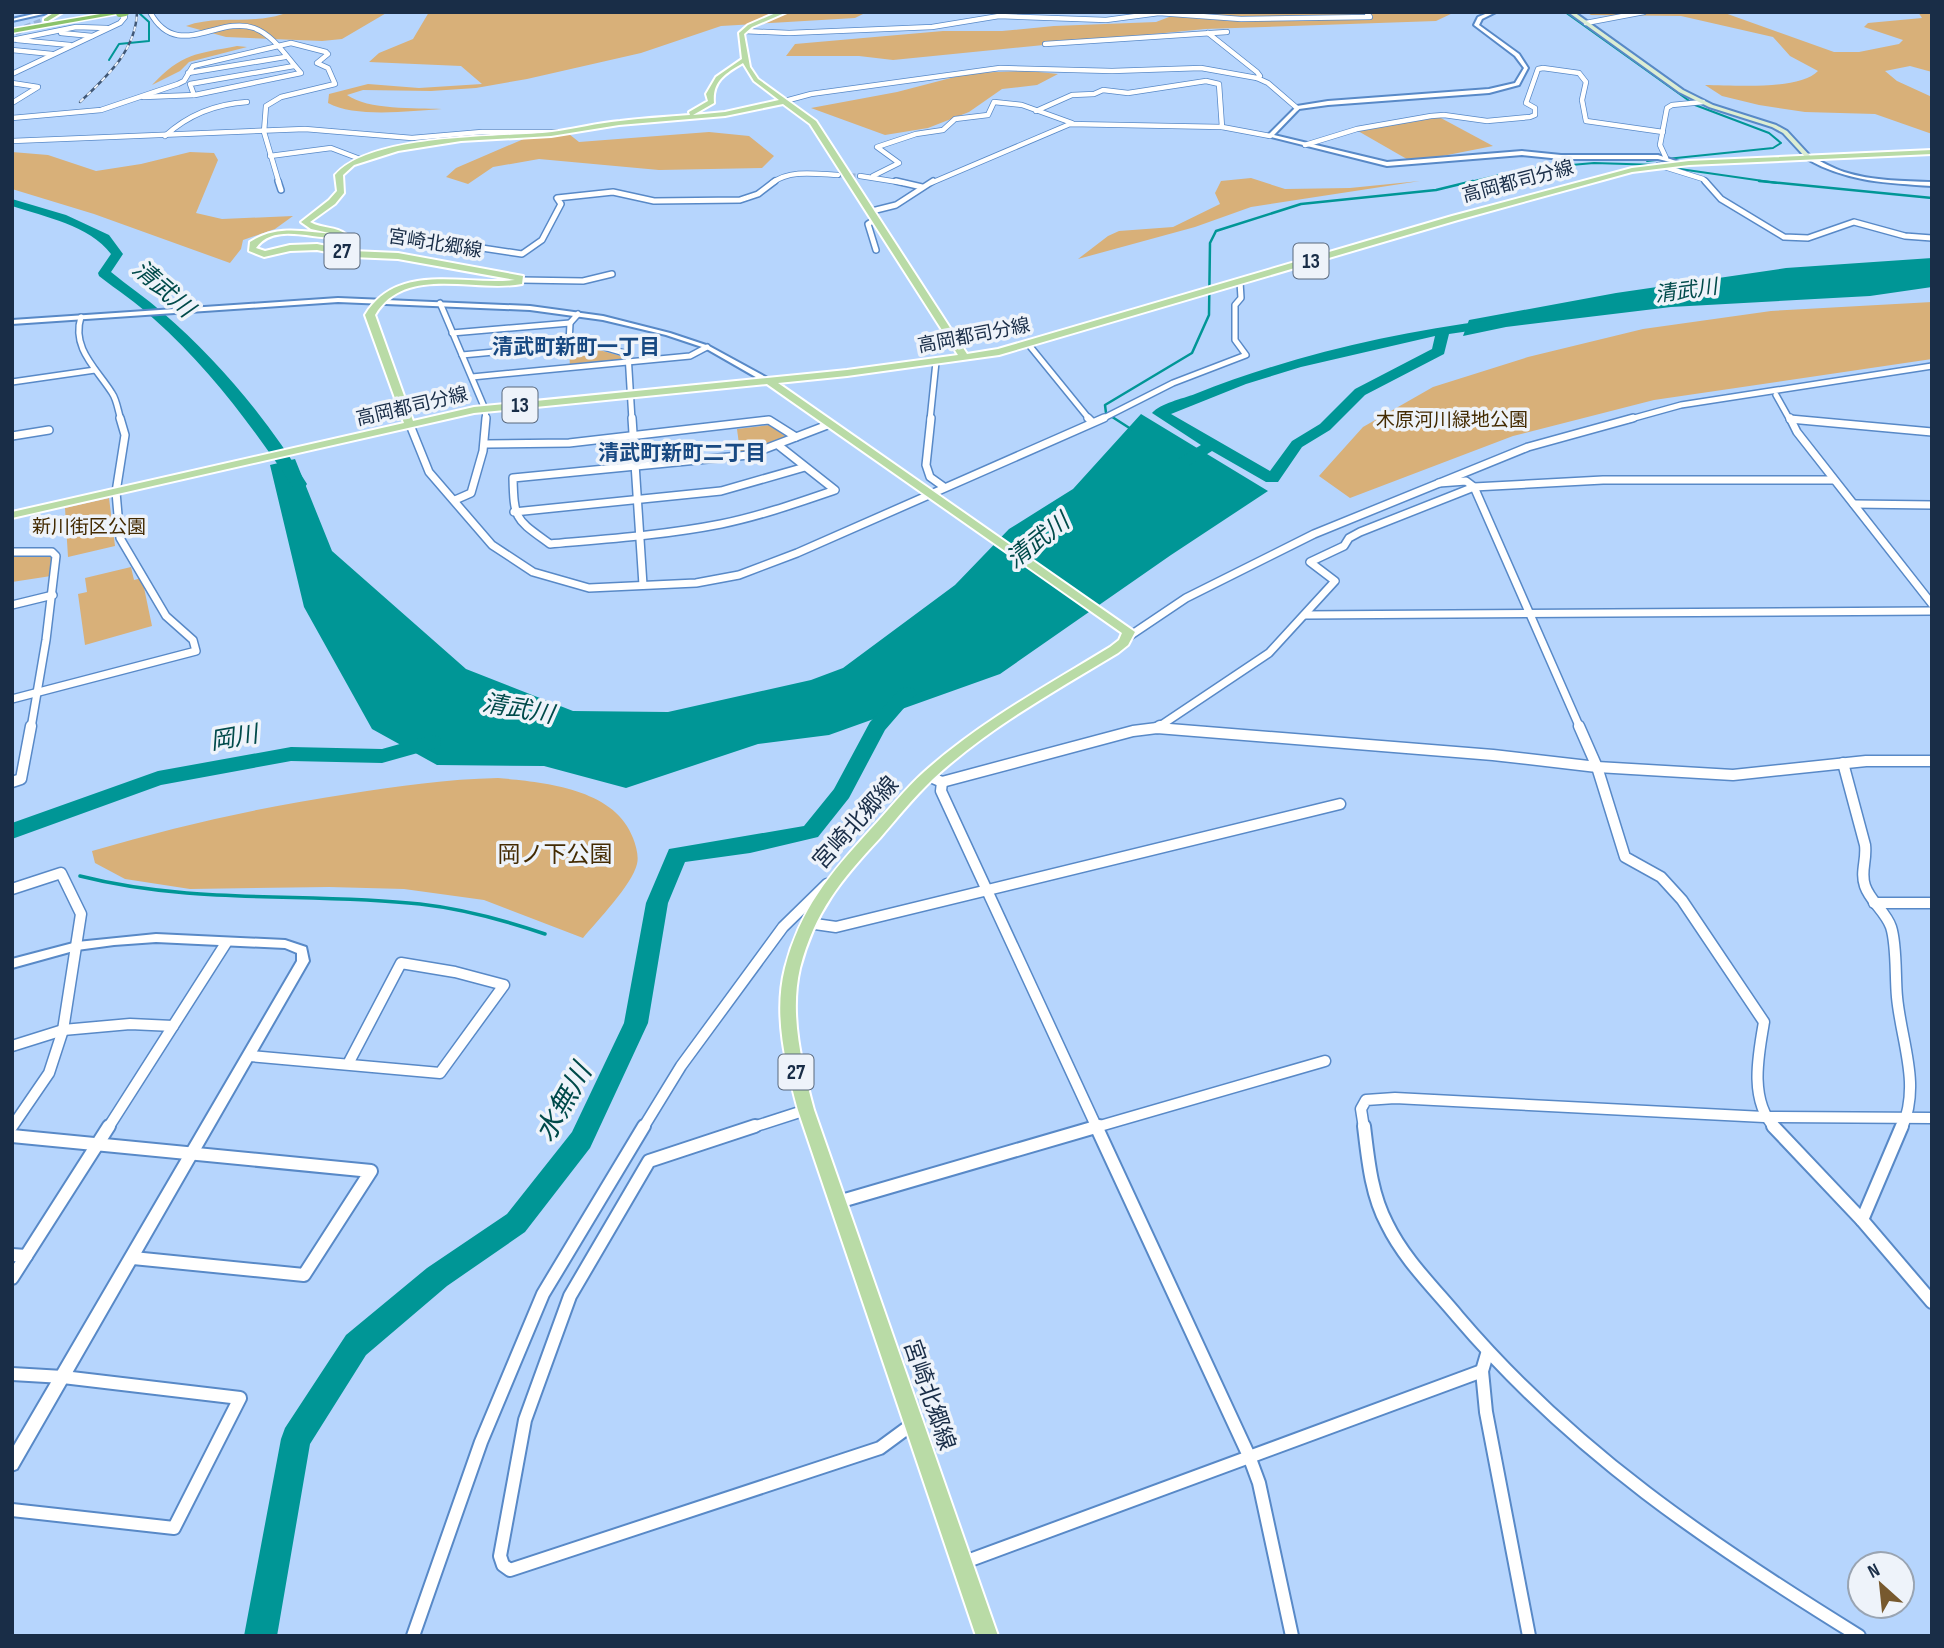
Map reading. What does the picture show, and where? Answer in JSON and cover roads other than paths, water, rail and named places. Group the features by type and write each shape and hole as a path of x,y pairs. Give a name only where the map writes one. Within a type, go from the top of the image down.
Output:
{"highway":[{"path":"46,20 60,12"},
{"path":"12,34 111,12"},
{"path":"12,34 123,13"}],"main road":[{"path":"784,12 744,31 741,37 749,71 756,80 813,122 965,358"},
{"path":"1570,12 1681,91 1703,102 1785,132 1809,158"},
{"path":"691,117 691,113 712,102 709,94 713,84 737,63 745,60"},
{"path":"360,159 397,149 461,139 562,132 619,123 691,117 740,111 785,101"},
{"name":"高岡都司分線","path":"12,515 485,409 936,362 1029,345 1521,200 1612,175 1658,166 1932,152"},
{"name":"宮崎北郷線","path":"360,159 351,163 339,175 341,191 332,202 305,222 314,228 337,231 343,235 328,237 315,233 288,232 259,239 252,249 264,254 290,248 317,247 352,254 398,256 512,275 521,280"},
{"name":"宮崎北郷線","path":"378,301 388,293 444,281 512,283 521,280"},
{"path":"378,301 370,315 410,425"},
{"path":"769,381 1127,633"},
{"name":"宮崎北郷線","path":"987,1636 806,1110 795,1068 788,1016 792,970 808,923 834,878 972,740 1114,650 1127,633"}],"street":[{"path":"12,20 50,12"},
{"path":"141,97 153,100 194,94 301,73 274,46 270,37 252,27 189,36 171,33 150,12"},
{"path":"744,31 789,33 853,28 932,27 999,16 1106,20 1160,13 1241,19 1370,17 1366,12"},
{"path":"1270,136 1297,108 1328,103 1489,91 1517,84 1526,68 1522,60 1476,25 1480,18 1493,12"},
{"path":"1586,23 1644,12"},
{"path":"12,74 120,23 125,17 123,13"},
{"path":"12,34 48,32 81,26 108,28"},
{"path":"48,32 92,36"},
{"path":"1045,44 1227,32"},
{"path":"1208,33 1257,72 1260,76 1257,78"},
{"path":"12,34 73,45"},
{"path":"12,118 101,110 178,84 193,66 274,46 294,43 327,52 317,63 328,68 337,82 319,91 283,97 269,103 201,110 179,121 165,136"},
{"path":"12,50 54,54"},
{"path":"12,59 29,52"},
{"path":"188,74 285,57"},
{"path":"194,94 190,85 294,66"},
{"path":"785,101 811,94 971,70 1009,68 1112,71 1201,68 1257,78 1268,83 1297,108"},
{"path":"1305,145 1357,129 1431,116 1444,115 1487,121 1530,117 1535,115 1535,108 1526,103 1538,69 1543,68 1579,72 1586,82 1582,100 1586,121 1663,132"},
{"path":"1036,111 1072,95 1094,94 1102,90 1134,92 1206,81 1219,84 1222,127"},
{"path":"12,83 38,87 12,103"},
{"path":"873,176 899,163 890,154 877,148 916,134 943,130 955,119 988,115 992,104 1000,101 1072,123 1222,127 1270,136 1376,163 1395,165 1522,153 1561,157 1666,158 1677,163"},
{"path":"1666,158 1660,145 1667,108 1672,105 1703,102"},
{"path":"269,103 266,106 264,132 281,190"},
{"path":"876,250 868,224 874,215 896,205 937,179 1072,123"},
{"path":"12,141 332,129 412,138 482,132 562,132"},
{"path":"270,156 331,148 360,159"},
{"path":"1809,158 1828,170 1850,177 1932,184"},
{"path":"1658,166 1703,179 1721,199 1784,237 1808,237 1854,222 1905,236 1932,238"},
{"path":"449,243 522,254 542,240 561,204 557,198 613,192 654,201 740,200 758,194 775,180 788,176 838,175"},
{"path":"860,176 873,176 922,187"},
{"path":"521,280 583,281 612,274"},
{"path":"410,425 429,471 492,545 533,572 589,588 696,583 739,575 797,553 1092,422 1173,383 1246,355 1235,340 1235,305 1241,298 1240,282"},
{"path":"12,322 338,300 530,308 578,314 647,328 707,347 769,381"},
{"path":"440,303 485,409 486,444 471,493 455,500"},
{"path":"569,344 570,323 578,314"},
{"path":"12,699 196,651 193,640 166,616 120,538 125,435 113,394 79,343 78,327 82,317"},
{"path":"452,333 570,323"},
{"path":"462,355 590,343 628,354 643,585"},
{"path":"1029,345 1079,410 1092,422"},
{"path":"472,377 690,356 707,347"},
{"path":"936,362 926,465 930,477 944,487"},
{"path":"1127,633 1186,598 1290,545 1528,447 1681,405 1932,366"},
{"path":"12,382 95,370"},
{"path":"1744,394 1776,395 1798,386"},
{"path":"1776,395 1797,432 1932,604"},
{"path":"1790,419 1932,432"},
{"path":"486,444 569,443 769,420 796,437"},
{"path":"778,445 835,490 768,513 721,524 640,536 550,544 520,522 514,512 513,478 749,455 830,424"},
{"path":"12,436 49,430"},
{"path":"1466,481 1479,466"},
{"path":"514,512 721,491 805,467"},
{"path":"1157,728 1254,664 1305,615 1335,581 1310,562 1344,546 1349,538 1360,532 1474,486 1603,480 1834,480"},
{"path":"1439,482 1466,481 1474,486 1597,767 1625,857 1661,877 1682,900 1764,1022 1756,1067 1764,1117 1862,1220 1932,1302"},
{"path":"1854,504 1932,505"},
{"path":"12,552 52,552 56,556 21,779 12,782"},
{"path":"1919,586 1932,586"},
{"path":"12,605 52,595"},
{"path":"1305,615 1932,611"},
{"path":"1292,1636 1259,1483 1249,1457 935,779 1133,731 1157,728 1480,754 1597,767 1733,775 1843,763 1932,761"},
{"path":"1843,763 1854,813 1865,845 1867,859 1862,870 1865,887 1891,926 1897,1000 1911,1069 1906,1118 1862,1220"},
{"path":"808,923 836,927 1340,804"},
{"path":"12,889 61,873 81,914 63,1030 49,1073 12,1127"},
{"path":"413,1636 481,1442 543,1294 681,1066 722,1007 783,927 834,878"},
{"path":"1874,903 1932,903"},
{"path":"12,964 77,946 156,938 285,944 302,950 303,961 195,1152 12,1464"},
{"path":"12,1278 226,943"},
{"path":"250,1056 348,1065 440,1073 505,985 455,972 401,963 348,1065"},
{"path":"12,1046 63,1030 130,1024 173,1026"},
{"path":"838,1202 1325,1061"},
{"path":"1859,1636 1737,1560 1625,1477 1487,1354 1386,1223 1371,1177 1361,1110 1366,1100 1395,1098 1764,1117 1932,1118"},
{"path":"806,1110 649,1161 570,1296 525,1420 500,1556 503,1566 510,1570 880,1448 914,1422"},
{"path":"12,1136 371,1171 304,1275 133,1258"},
{"path":"12,1255 26,1256"},
{"path":"1487,1354 1482,1371 1486,1412 1529,1636"},
{"path":"962,1563 1482,1371"},
{"path":"12,1374 63,1377 240,1398 174,1528 12,1510"}],"water":[{"path":"1932,258 1932,287 1870,296 1671,307 1506,327 1463,336 1469,320 1616,293 1786,268"},
{"path":"1141,414 1268,491 1000,674 829,735 758,744 626,788 544,766 437,765 372,729 304,607 270,465 295,459 332,551 466,669 573,711 668,712 811,680 843,668 955,585 1009,529 1073,489"}],"waterway":[{"path":"109,60 119,44 149,41 149,22 138,12"},
{"path":"1565,12 1695,105 1769,133 1781,143 1773,148 1647,161"},
{"path":"1466,183 1525,169 1594,163 1659,165"},
{"path":"1673,168 1772,182"},
{"path":"1131,429 1106,413 1105,405 1192,353 1209,315 1210,243 1216,231 1301,204 1436,190 1473,181"},
{"path":"1759,181 1772,182"},
{"path":"1772,182 1932,198"},
{"path":"1772,182 1777,183"},
{"name":"清武川","path":"12,202 62,218 105,238 117,254 104,273 159,316 199,354 270,438 299,484"},
{"name":"清武川","path":"1443,331 1492,324"},
{"name":"清武川","path":"1212,445 1272,479 1297,444 1325,427 1360,392 1439,351 1443,331"},
{"name":"清武川","path":"1212,445 1159,413 1255,376 1324,356 1443,331"},
{"name":"清武川","path":"1179,465 1212,445"},
{"name":"水無川","path":"260,1636 296,1439 356,1345 437,1277 516,1223 581,1140 636,1023 657,903 677,855 750,845 811,832 842,793 877,727 907,693"},
{"name":"岡川","path":"12,831 158,778 291,754 382,756 432,742"},
{"path":"80,876 165,891 420,904 484,916 545,934"}],"tunnel":[{"path":"15,32 46,20"},
{"path":"838,175 860,176"}],"railway":[{"path":"80,102 109,73 125,51 131,39 137,12"}],"district":[{"name":"清武町新町一丁目","path":"576,347"},
{"name":"清武町新町二丁目","path":"682,453"}],"park label":[{"name":"木原河川緑地公園","path":"1452,420"},
{"name":"新川街区公園","path":"89,527"},
{"name":"岡ノ下公園","path":"555,855"}]}
